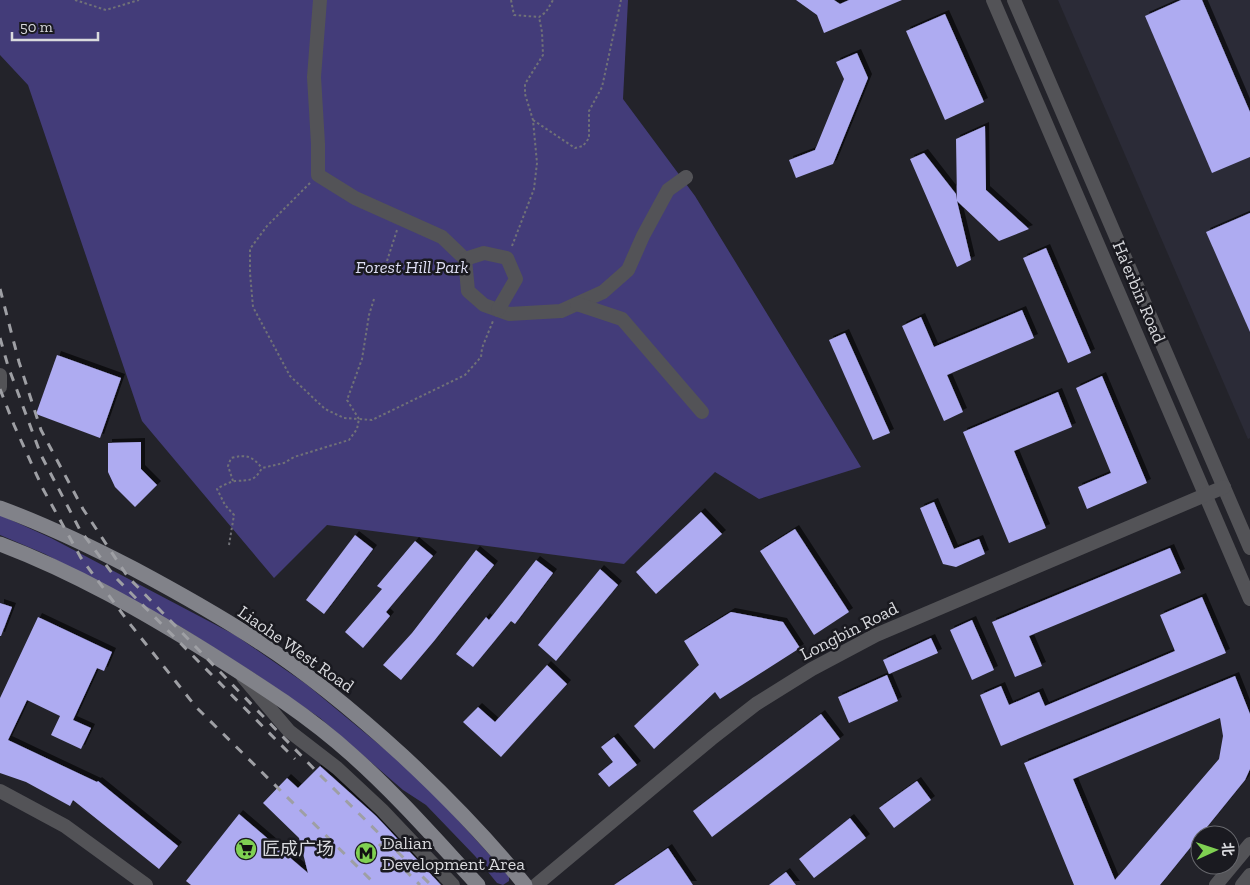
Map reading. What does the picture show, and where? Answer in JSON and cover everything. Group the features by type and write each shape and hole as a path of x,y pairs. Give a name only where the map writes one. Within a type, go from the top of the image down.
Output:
{"main road":[{"name":"Liaohe West Road","path":"0,508 65,534 157,581 262,643 314,681 374,730 423,775 475,827 525,885"},
{"path":"0,544 52,565 126,604 181,635 292,707 351,754 398,798 478,885"}],"street":[{"path":"320,0 314,77 318,175 355,198 442,237 465,259 468,291 484,305 509,314 561,311 603,292 628,270 643,236 668,190 686,177"},
{"name":"Ha'erbin Road","path":"993,0 1250,599"},
{"name":"Ha'erbin Road","path":"1014,0 1250,548"},
{"path":"465,259 484,253 507,258 516,279 498,310"},
{"path":"577,304 622,320 702,412"},
{"path":"0,374 0,387"},
{"name":"Longbin Road","path":"536,885 756,704 812,668 876,635 1224,488"},
{"path":"238,671 289,730 337,768 382,810 453,885"},
{"path":"0,791 65,826 146,885"},
{"path":"1216,885 1250,844"},
{"path":"1242,885 1250,875"}],"path":[{"path":"76,0 106,10 139,0"},
{"path":"510,0 514,15 539,18 546,12 553,0"},
{"path":"533,120 575,148 584,146 589,138 589,111 602,86 621,0"},
{"path":"507,258 534,189 538,163 533,120 525,94 525,84 543,55 539,18"},
{"path":"318,175 267,226 250,249 250,274 254,307 290,376 325,409 344,418 372,420 465,375 481,357 482,348 498,310"},
{"path":"387,261 402,219"},
{"path":"229,545 234,515 225,505 216,489 234,481 246,482 257,476 262,468 284,463 294,457 349,440 358,429 359,419 347,400 362,358 369,314 374,299"},
{"path":"234,481 228,466 232,458 243,455 254,458 262,468"}],"shaded area":[{"path":"1058,0 1250,0 1250,438 1248,439"}],"green space":[{"name":"Forest Hill Park","path":"0,0 628,0 623,99 695,196 861,467 759,499 715,472 624,564 327,525 274,578 142,421 28,85 0,55"},
{"path":"0,515 51,538 235,635 306,684 399,761 435,795 509,876 509,881 503,885 497,883 475,856 426,805 403,790 320,718 181,627 45,554 0,535"}],"building":[{"path":"796,0 834,0 840,4 849,0 902,0 824,33 817,15"},
{"path":"1181,0 1202,0 1250,112 1250,157 1212,173 1145,16"},
{"path":"945,14 984,102 945,120 906,31"},
{"path":"857,53 868,78 833,164 796,178 789,160 815,150 844,79 836,62"},
{"path":"985,126 986,190 1029,229 999,241 957,201 971,260 957,267 910,159 924,153 956,194 957,200 956,139"},
{"path":"1250,213 1250,332 1206,232"},
{"path":"1046,248 1091,353 1068,363 1023,258"},
{"path":"1022,310 1034,338 947,375 963,412 944,421 902,326 921,317 934,347"},
{"path":"845,333 890,433 873,440 829,340"},
{"path":"57,355 121,378 100,438 36,414"},
{"path":"1102,376 1147,483 1087,509 1078,487 1111,473 1076,388"},
{"path":"1058,392 1072,427 1014,451 1046,528 1009,543 963,432"},
{"path":"141,442 141,469 157,485 135,507 115,487 108,472 108,443"},
{"path":"934,502 954,549 979,539 985,554 956,567 943,564 920,508"},
{"path":"701,512 722,534 656,594 636,572"},
{"path":"795,529 849,612 814,635 760,551"},
{"path":"355,535 373,549 324,614 306,600"},
{"path":"415,541 433,556 386,612 390,616 363,648 345,632 382,589 377,586"},
{"path":"1170,548 1181,573 1029,636 1042,666 1015,677 992,622"},
{"path":"476,550 494,565 401,680 383,665 412,633"},
{"path":"536,560 553,573 515,624 511,621 473,667 456,654 486,617 489,620"},
{"path":"600,569 618,585 556,661 538,645"},
{"path":"1202,597 1226,653 1001,746 980,695 1001,686 1009,705 1039,692 1045,706 1175,651 1160,615"},
{"path":"0,603 12,607 1,636 0,636"},
{"path":"731,612 783,622 800,648 720,699 715,692 654,749 634,726 699,665 684,641"},
{"path":"38,617 112,652 104,671 97,668 73,720 91,728 81,749 51,735 60,716 27,700 8,740 98,781 178,846 159,869 73,800 70,806 26,782 0,773 0,698"},
{"path":"972,620 994,670 972,680 950,630"},
{"path":"931,638 938,653 889,674 883,660"},
{"path":"547,665 567,684 501,757 463,722 478,707 495,722"},
{"path":"887,675 898,701 849,723 838,697"},
{"path":"1235,676 1250,714 1250,769 1245,780 1209,825 1190,825 1190,848 1160,885 1074,885 1024,763","holes":["1220,718 1223,736 1219,759 1115,880 1073,779"]},
{"path":"821,714 840,739 712,837 693,811"},
{"path":"614,737 637,765 609,787 598,774 613,762 601,747"},
{"path":"320,766 376,816 441,885 191,885 186,881 239,814 308,873 299,838 263,803 287,778 298,788"},
{"path":"917,781 931,800 894,828 879,808"},
{"path":"850,818 866,838 814,878 799,859"},
{"path":"668,848 693,885 614,885"},
{"path":"786,872 796,885 769,885"}],"railway":[{"path":"0,289 19,362 41,430 83,509 128,577 320,775 431,885"},
{"path":"0,338 8,366 41,455 80,530 115,577 295,759"},
{"path":"0,389 43,489 81,558 130,624 196,707 376,885"},
{"path":"379,844 420,885"}],"place":[{"name":"匠成广场","path":"246,849"},
{"name":"Dalian Development Area","path":"366,853"}]}
